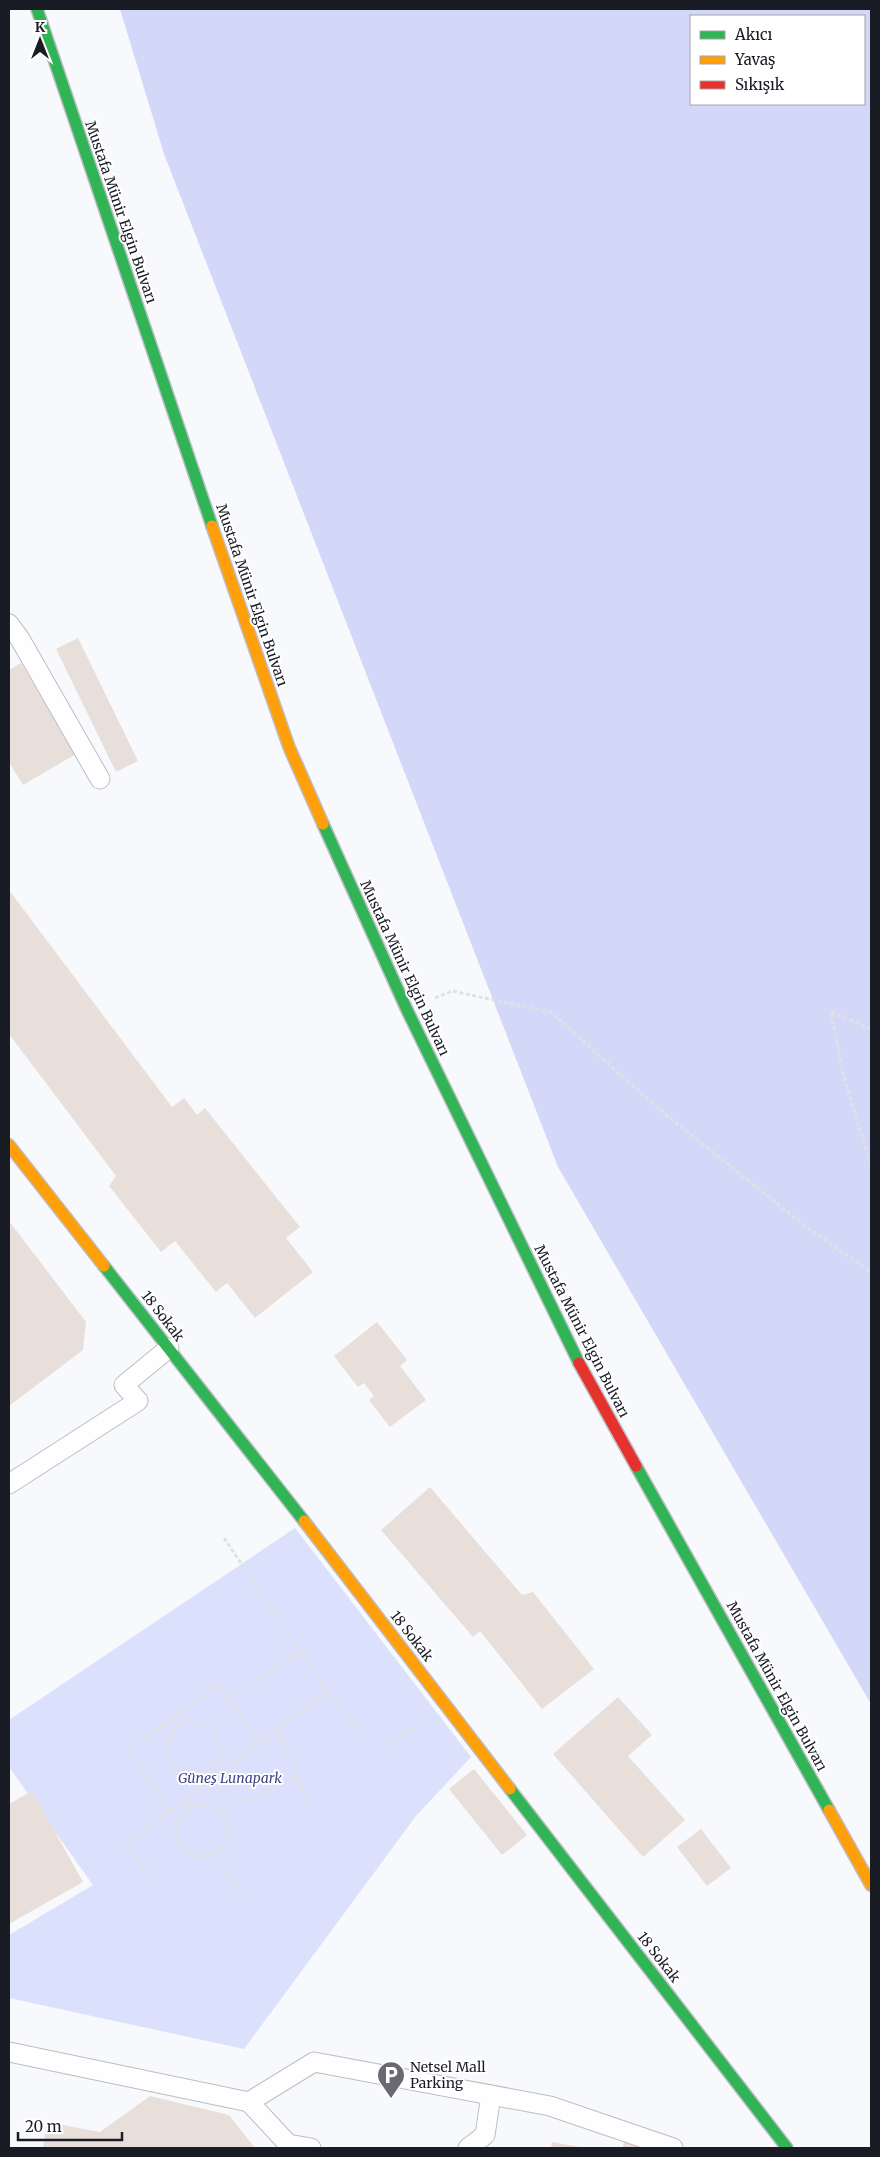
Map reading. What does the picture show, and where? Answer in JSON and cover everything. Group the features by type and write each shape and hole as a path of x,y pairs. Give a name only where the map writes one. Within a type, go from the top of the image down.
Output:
{"street":[{"name":"Mustafa Münir Elgin Bulvarı","path":"37,9 175,422 289,747 407,1010 577,1360 871,1885"},
{"name":"18 Sokak","path":"9,1145 169,1348 787,2148"}],"lane":[{"path":"9,624 20,639 100,779"},
{"path":"9,1484 138,1401 124,1385 169,1348"},
{"path":"9,2052 250,2102 288,2144 311,2148"},
{"path":"250,2102 314,2062 550,2106 674,2148"},
{"path":"468,2148 485,2135 491,2095"}],"path":[{"path":"407,1010 452,991 551,1012 660,1110 809,1229 871,1272"},
{"path":"871,1029 831,1012 843,1074 871,1166"},
{"path":"224,1538 328,1692 365,1735"},
{"path":"227,1697 301,1652"},
{"path":"169,1812 130,1749 218,1685 261,1742"},
{"path":"146,1874 126,1844 328,1692"},
{"path":"383,1746 449,1709"},
{"path":"172,1718 179,1727"},
{"path":"190,1722 206,1724 212,1730 219,1745 216,1760 211,1766 196,1773 178,1769 168,1754 170,1736 179,1727 190,1722"},
{"path":"278,1729 308,1807"},
{"path":"211,1766 218,1774"},
{"path":"221,1813 297,1776"},
{"path":"185,1799 191,1807"},
{"path":"207,1805 221,1813 228,1827 228,1836 220,1850 213,1854 195,1855 187,1852 180,1845 177,1837 178,1820 191,1807 207,1805"},
{"path":"213,1854 240,1893"}],"green space":[{"name":"Güneş Lunapark","path":"295,1528 471,1757 416,1816 244,2049 9,1998 9,1935 93,1885 9,1767 9,1720"}],"shaded area":[{"path":"120,9 871,9 871,1704 558,1167 164,154"}],"building":[{"path":"78,638 138,761 116,772 56,649"},
{"path":"21,663 76,754 23,785 9,762 9,670"},
{"path":"9,890 172,1107 184,1098 197,1115 205,1108 300,1227 286,1238 313,1272 255,1318 227,1283 216,1292 175,1241 161,1252 109,1186 116,1176 9,1034"},
{"path":"9,1221 86,1322 83,1350 9,1406"},
{"path":"377,1322 407,1360 400,1366 426,1400 390,1427 369,1400 374,1396 364,1383 358,1387 334,1356"},
{"path":"430,1487 522,1595 533,1592 594,1669 542,1709 480,1631 473,1637 381,1530"},
{"path":"618,1697 652,1735 628,1756 685,1820 643,1857 553,1754"},
{"path":"474,1769 527,1835 502,1855 449,1789"},
{"path":"32,1791 83,1882 9,1924 9,1804"},
{"path":"701,1829 731,1868 707,1886 677,1847"},
{"path":"150,2096 229,2115 255,2148 43,2148 47,2122 100,2132"},
{"path":"625,2140 645,2148 622,2148"},
{"path":"552,2142 580,2147 580,2148 551,2148"}],"traffic: fast":[{"path":"37,9 212,526"},
{"path":"323,824 407,1010 579,1363"},
{"path":"104,1266 304,1521"},
{"path":"636,1466 829,1810"},
{"path":"510,1789 787,2148"}],"traffic: slow":[{"path":"212,526 289,747 323,824"},
{"path":"9,1145 104,1266"},
{"path":"304,1521 510,1789"},
{"path":"829,1810 871,1885"}],"traffic: jam":[{"path":"579,1363 636,1466"}],"place":[{"name":"Netsel Mall Parking","path":"391,2099"}]}
